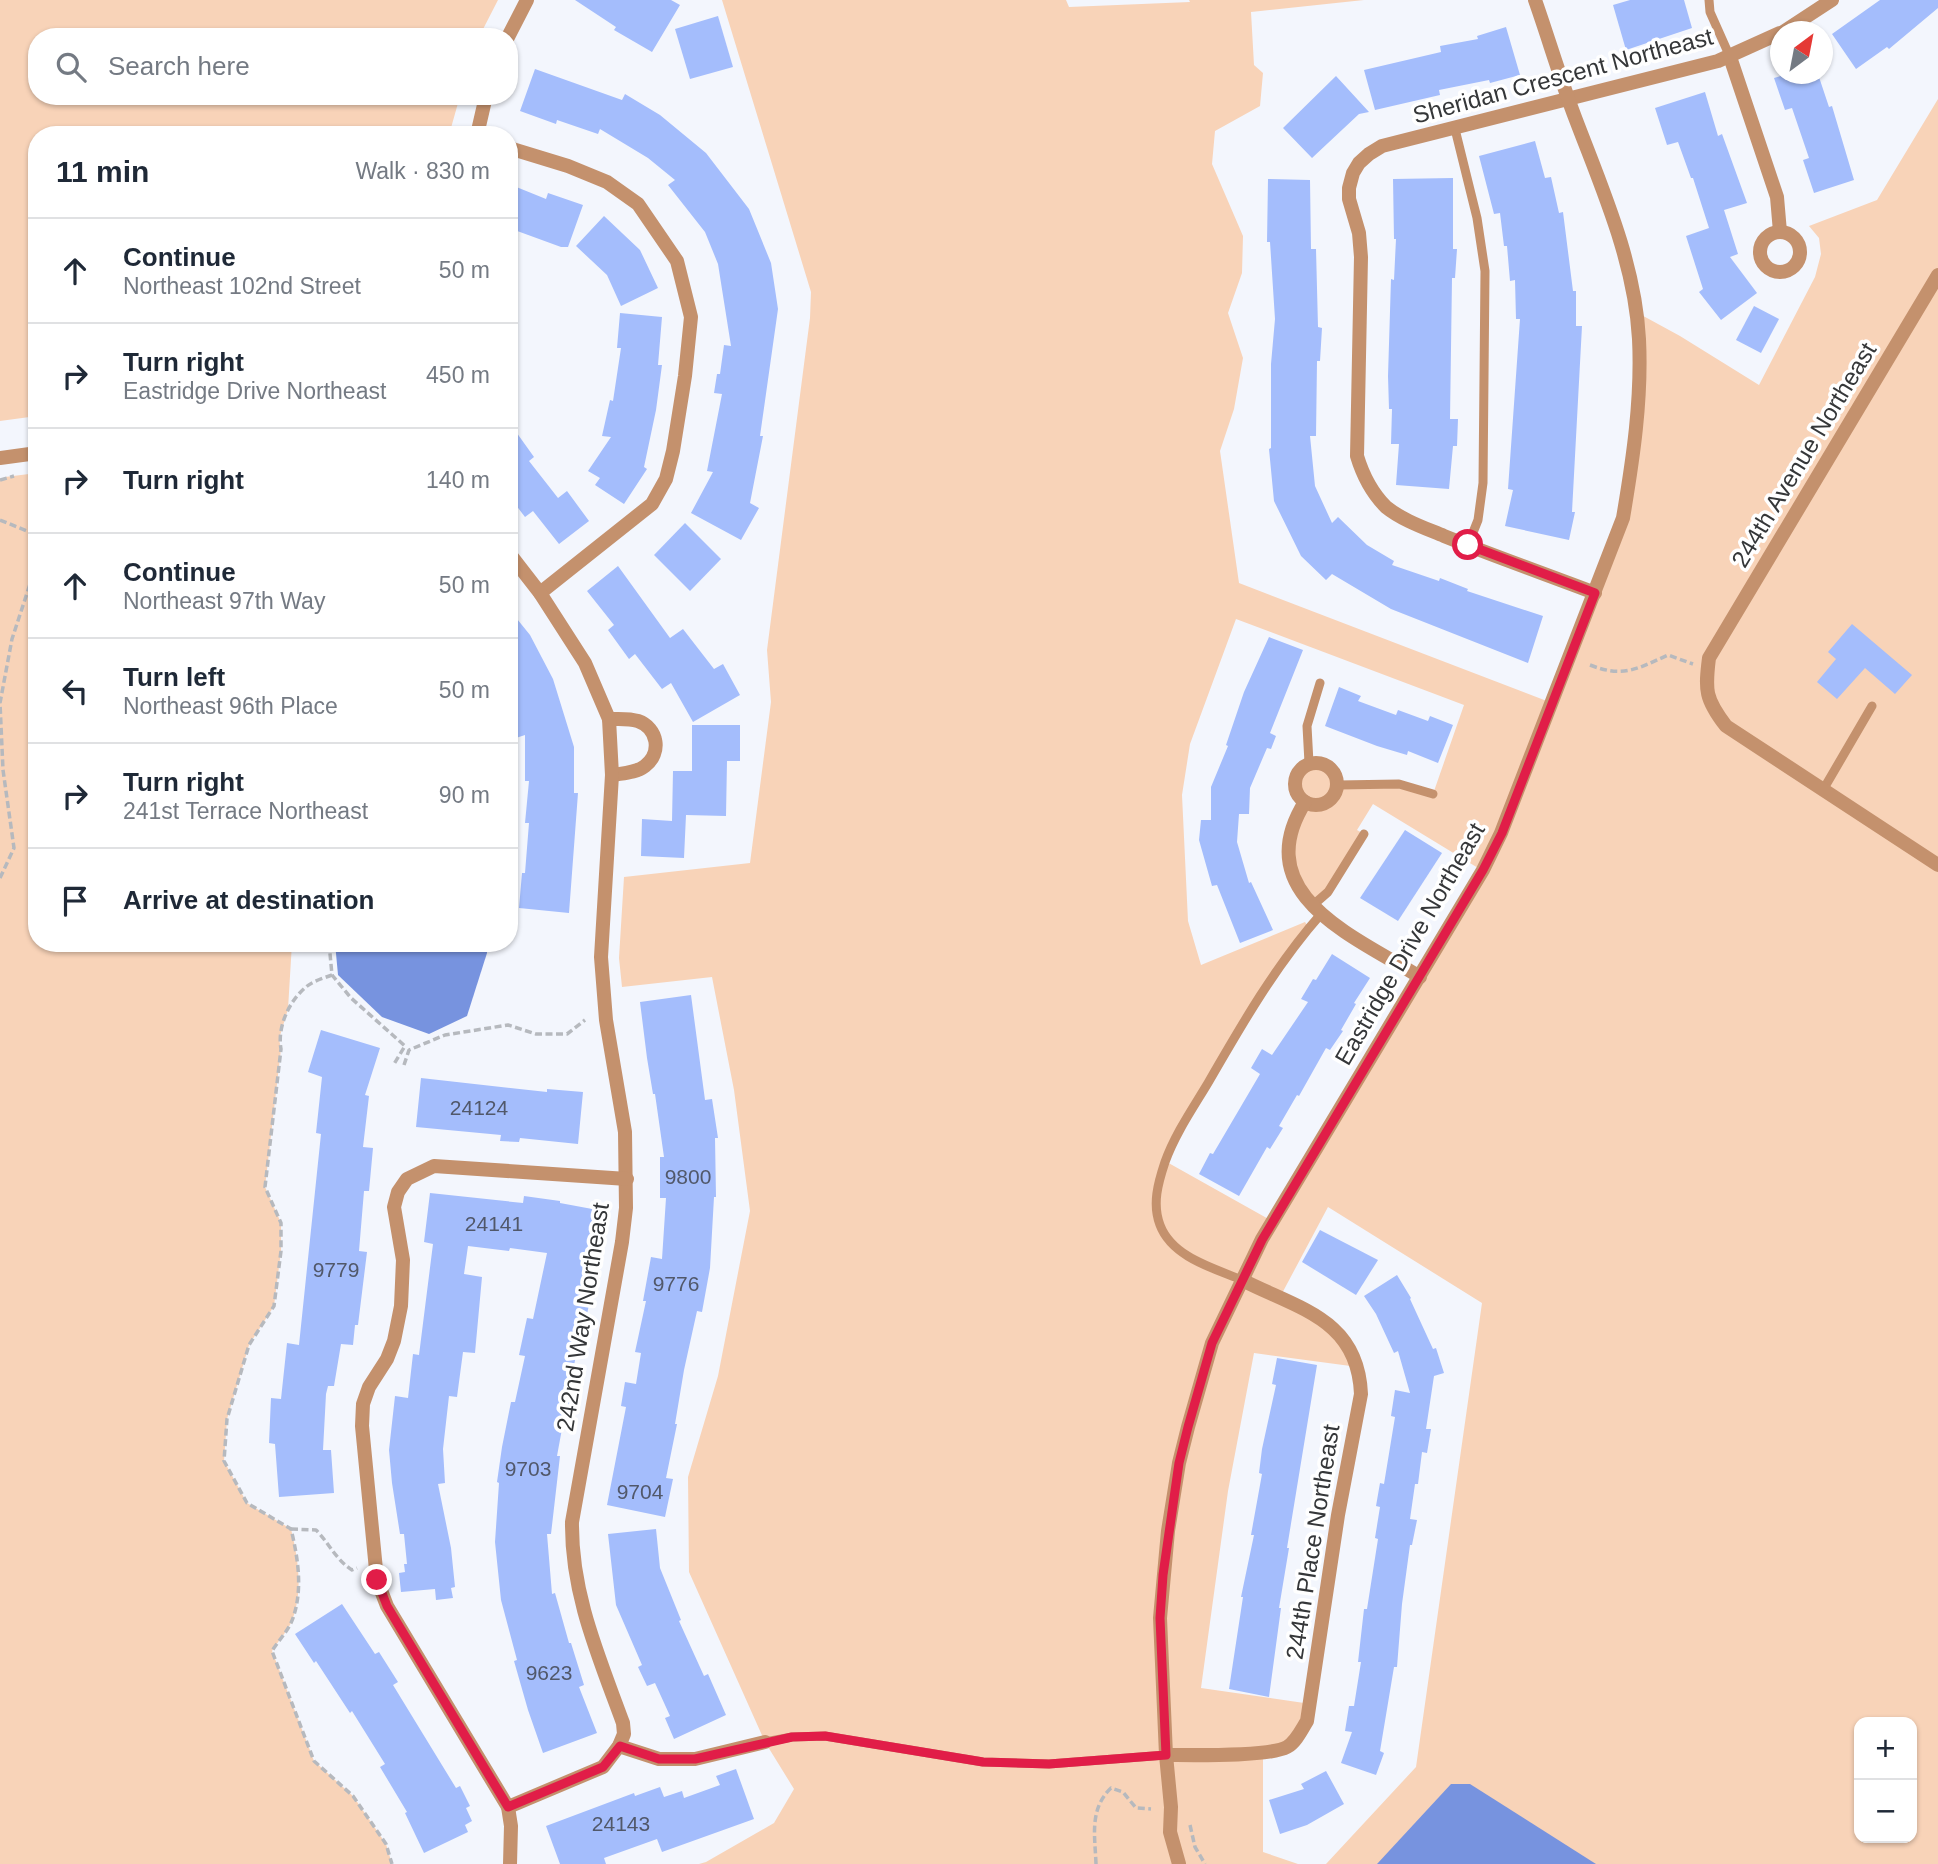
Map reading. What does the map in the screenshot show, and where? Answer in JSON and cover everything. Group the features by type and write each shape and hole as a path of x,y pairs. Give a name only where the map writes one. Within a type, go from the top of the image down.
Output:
{"street":[{"path":"513,28 527,0"},
{"name":"Eastridge Drive Northeast","path":"1179,1864 1170,1832 1171,1807 1160,1618 1168,1531 1179,1463 1212,1343 1242,1280 1286,1199 1420,977 1502,833 1623,518 1632,467 1639,389 1639,337 1623,246 1535,0"},
{"name":"Sheridan Crescent Northeast","path":"1799,21 1832,0"},
{"name":"Sheridan Crescent Northeast","path":"1468,545 1389,509 1364,478 1357,456 1359,233 1349,199 1353,173 1359,163 1382,146 1730,57 1770,38"},
{"path":"1730,57 1777,197 1780,232"},
{"path":"479,126 484,105"},
{"path":"518,151 607,181 638,204 677,261 691,317 683,389 666,479 652,504 540,593"},
{"name":"244th Avenue Northeast","path":"1708,664 1938,275"},
{"path":"0,458 28,454"},
{"path":"1468,545 1595,593"},
{"path":"518,565 540,593 585,663 609,719 637,720 648,726 656,738 656,752 645,766 632,772 612,775"},
{"path":"1708,664 1705,689 1712,708 1726,726 1938,864"},
{"name":"242nd Way Northeast","path":"609,719 612,775 601,957 607,1032 625,1132 627,1179 622,1242 572,1522 571,1548 593,1645 623,1723 624,1734 620,1746"},
{"path":"1309,764 1329,767 1334,772 1338,785 1328,802 1316,806 1299,797 1294,784 1299,771 1309,764"},
{"path":"1305,802 1293,821 1287,845 1290,866 1304,897 1317,910 1420,977"},
{"path":"510,1864 508,1807 387,1606 377,1580 363,1448 363,1404 369,1387 387,1359 394,1341 401,1306 403,1272 394,1207 398,1192 407,1179 434,1166 627,1179"},
{"name":"244th Place Northeast","path":"1166,1755 1263,1752 1286,1747 1307,1721 1338,1515 1361,1394 1360,1375 1354,1353 1341,1335 1322,1318 1242,1280"},
{"path":"508,1807 603,1767 620,1746 659,1759 695,1759 765,1742"}],"lane":[{"path":"1709,0 1710,12 1730,57"},
{"path":"1455,129 1475,209 1485,271 1483,483 1478,520 1468,545"},
{"path":"1309,764 1307,726 1320,683"},
{"path":"1823,790 1872,706"},
{"path":"1338,785 1399,784 1433,794"},
{"path":"1242,1280 1189,1256 1172,1243 1161,1227 1157,1214 1157,1189 1170,1148 1251,1009 1364,834"},
{"path":"765,1742 792,1737 825,1736 983,1762 1036,1764 1166,1755"}],"path":[{"path":"0,480 14,476"},
{"path":"0,520 28,532"},
{"path":"0,878 13,848 0,703 12,639 28,590"},
{"path":"1590,665 1609,672 1631,672 1668,655 1708,664"},
{"path":"330,952 332,975 351,998 405,1046 394,1064"},
{"path":"332,975 306,986 288,1009 279,1039 281,1049 265,1187 281,1223 281,1251 274,1306 249,1345 228,1419 223,1461 247,1503 291,1529 316,1530 330,1545 340,1562 352,1570 357,1569"},
{"path":"404,1066 409,1050 445,1035 508,1025 536,1034 567,1034 585,1020"},
{"path":"291,1529 298,1556 299,1593 292,1620 271,1651 314,1761 353,1796 386,1844 392,1864"},
{"path":"1096,1864 1093,1825 1101,1797 1111,1788 1123,1792 1136,1808 1151,1809"},
{"path":"1190,1825 1195,1847 1205,1864"}],"shaded area":[{"path":"0,0 498,0 484,28 28,28 28,105 457,105 452,126 28,126 28,417 0,421"},
{"path":"722,0 1066,0 1069,7 1190,2 1189,0 1364,0 1251,12 1254,65 1263,73 1260,106 1215,131 1212,164 1243,236 1242,273 1228,313 1243,358 1234,409 1220,451 1239,583 1552,703 1595,593 1632,467 1636,312 1759,385 1815,277 1821,254 1819,238 1809,226 1877,200 1938,99 1938,1864 1326,1864 1416,1767 1482,1303 1328,1207 1279,1299 1322,1318 1358,1367 1254,1353 1228,1491 1201,1688 1311,1704 1298,1735 1263,1752 1263,1852 1298,1864 699,1864 774,1823 794,1789 765,1742 689,1572 688,1477 718,1376 750,1211 734,1090 712,977 622,987 619,958 624,877 750,863 771,702 767,650 810,318 811,292","holes":["1236,619 1464,705 1433,794 1374,784 1338,785 1335,774 1322,763 1306,765 1299,771 1295,791 1305,802 1293,821 1296,880 1312,906 1328,892 1364,834 1357,830 1373,804 1483,871 1272,1221 1165,1161 1275,974 1309,928 1305,922 1201,965 1188,921 1182,795 1190,744"]},
{"path":"28,474 28,952 291,952 288,1009 279,1039 281,1049 265,1187 281,1223 281,1251 274,1306 249,1345 227,1419 224,1461 247,1503 291,1529 297,1562 298,1596 291,1622 272,1651 314,1761 353,1796 386,1844 392,1864 0,1864 0,480"}],"water":[{"path":"336,952 487,952 467,1016 429,1034 382,1017 338,975"},
{"path":"1451,1784 1470,1784 1596,1864 1377,1864"}],"building":[{"path":"575,0 671,0 680,5 652,52 614,30 616,27"},
{"path":"1630,0 1684,0 1692,28 1626,50 1613,5"},
{"path":"1880,0 1938,0 1938,8 1889,49 1887,47 1856,69 1833,33"},
{"path":"718,16 733,67 690,79 675,29"},
{"path":"1506,27 1520,75 1490,83 1489,80 1439,90 1440,95 1375,110 1364,70 1441,52 1440,46 1478,39 1477,36"},
{"path":"535,69 622,100 625,94 660,115 706,153 749,209 771,263 778,309 760,436 763,436 750,503 759,508 741,540 691,513 713,472 707,471 722,394 714,393 724,345 731,346 718,264 705,232 668,185 675,180 648,158 600,129 598,134 557,120 556,124 520,111"},
{"path":"1336,76 1369,112 1359,114 1312,158 1283,128"},
{"path":"1776,84 1821,84 1829,107 1832,106 1854,180 1814,193 1803,160 1809,158 1792,108 1785,110"},
{"path":"1705,92 1718,136 1722,134 1747,203 1724,210 1738,254 1730,257 1757,293 1721,320 1699,292 1703,289 1686,236 1709,228 1678,142 1667,145 1655,108"},
{"path":"1535,141 1545,178 1551,177 1559,213 1563,212 1573,291 1576,291 1576,326 1582,326 1572,512 1575,512 1569,540 1505,526 1513,490 1508,489 1520,319 1516,319 1515,280 1510,281 1507,246 1504,246 1500,213 1494,214 1479,156"},
{"path":"1453,178 1453,249 1457,249 1455,278 1452,278 1450,419 1458,419 1457,446 1453,446 1449,489 1396,485 1399,444 1391,444 1392,409 1389,409 1388,376 1391,279 1394,280 1396,239 1393,179"},
{"path":"1268,179 1310,180 1311,249 1316,249 1318,327 1322,328 1320,361 1317,361 1316,436 1310,436 1315,486 1332,523 1338,517 1367,545 1394,561 1392,565 1439,581 1440,578 1468,589 1467,591 1543,616 1528,663 1391,609 1332,574 1326,580 1301,556 1274,501 1269,449 1275,319 1270,242 1267,242"},
{"path":"518,188 546,199 548,193 583,205 568,247 518,231"},
{"path":"604,216 640,250 658,288 621,306 607,275 576,246"},
{"path":"1754,306 1779,319 1761,353 1736,340"},
{"path":"620,313 662,317 658,365 662,365 644,467 647,469 624,504 595,485 600,478 588,471 611,437 602,436 610,400 613,401 621,348 617,348"},
{"path":"518,435 534,457 529,461 558,498 567,491 589,521 559,544 533,511 525,517 518,508"},
{"path":"685,523 721,559 690,591 654,555"},
{"path":"618,566 670,638 683,629 714,669 723,664 740,695 693,722 671,683 662,689 635,654 629,659 608,630 614,625 587,591"},
{"path":"518,620 530,635 553,679 574,747 574,793 578,793 569,913 519,908 529,823 525,823 529,781 525,781 525,735 518,737"},
{"path":"1852,624 1912,675 1895,694 1865,668 1837,699 1817,682 1836,659 1828,652"},
{"path":"1269,637 1303,650 1270,733 1276,736 1271,749 1267,748 1250,788 1249,814 1239,814 1237,842 1249,883 1251,882 1273,930 1240,943 1217,885 1212,886 1199,840 1201,820 1211,820 1211,787 1228,746 1226,745 1244,692"},
{"path":"1339,687 1361,696 1358,701 1396,715 1398,710 1428,721 1430,716 1453,725 1438,763 1408,751 1407,755 1377,746 1325,726"},
{"path":"692,725 740,725 740,761 727,761 726,816 686,815 684,858 641,856 642,819 672,821 673,771 692,771"},
{"path":"1405,830 1442,853 1398,921 1360,898"},
{"path":"1332,954 1370,978 1354,1003 1356,1004 1341,1030 1343,1031 1330,1050 1326,1048 1279,1126 1283,1128 1270,1149 1267,1147 1239,1196 1199,1174 1260,1074 1251,1068 1262,1049 1272,1055 1308,1002 1301,999"},
{"path":"691,995 705,1100 712,1099 718,1138 715,1138 716,1197 710,1268 702,1312 697,1311 684,1370 666,1478 673,1479 665,1517 607,1505 626,1407 621,1406 625,1382 636,1384 641,1353 635,1352 646,1301 643,1301 651,1257 662,1259 666,1198 660,1198 660,1157 664,1157 640,1002"},
{"path":"321,1030 380,1048 365,1095 369,1096 363,1147 373,1148 369,1191 364,1191 359,1251 367,1252 353,1345 341,1344 334,1386 328,1386 326,1394 323,1450 331,1450 334,1493 279,1497 275,1444 269,1443 271,1398 281,1399 287,1343 299,1345 321,1134 316,1133 322,1077 308,1072"},
{"path":"421,1078 547,1092 547,1089 583,1092 578,1144 520,1138 519,1142 500,1141 501,1135 416,1127"},
{"path":"430,1193 523,1203 524,1196 603,1211 590,1289 592,1290 585,1324 582,1323 573,1371 577,1372 570,1408 566,1407 557,1456 560,1456 551,1534 547,1534 552,1594 555,1593 584,1685 579,1687 597,1733 543,1753 514,1661 517,1660 501,1600 495,1542 497,1482 502,1447 511,1402 515,1402 525,1356 519,1355 527,1318 533,1319 547,1253 468,1246 464,1274 482,1277 475,1353 463,1352 457,1397 449,1396 443,1449 445,1483 438,1484 451,1548 455,1587 451,1588 453,1598 436,1600 435,1589 401,1592 399,1573 405,1572 404,1564 407,1564 404,1534 400,1534 389,1450 395,1396 408,1398 413,1354 419,1355 433,1244 424,1242"},
{"path":"1320,1230 1378,1260 1356,1295 1302,1262"},
{"path":"1397,1275 1411,1298 1433,1349 1436,1348 1444,1373 1434,1376 1426,1429 1431,1429 1427,1453 1422,1452 1418,1484 1415,1484 1410,1519 1417,1520 1410,1545 1397,1667 1394,1667 1380,1751 1384,1753 1376,1775 1341,1763 1352,1732 1345,1731 1349,1706 1354,1706 1361,1662 1358,1662 1364,1609 1367,1609 1378,1539 1375,1538 1380,1507 1376,1506 1380,1483 1384,1484 1395,1417 1391,1416 1395,1390 1410,1393 1398,1351 1394,1353 1376,1314 1364,1296"},
{"path":"1277,1358 1317,1365 1287,1548 1269,1697 1229,1689 1241,1597 1254,1535 1251,1535 1262,1474 1259,1473 1262,1449 1276,1385 1272,1384"},
{"path":"656,1529 660,1568 681,1620 679,1621 704,1676 708,1674 726,1715 674,1739 665,1718 670,1716 655,1683 647,1686 638,1667 642,1665 616,1605 608,1534"},
{"path":"342,1604 375,1654 379,1652 398,1682 393,1685 456,1788 460,1786 470,1806 466,1808 472,1821 465,1825 468,1832 424,1853 405,1813 407,1812 380,1767 385,1764 352,1711 350,1713 295,1634"},
{"path":"736,1769 754,1819 662,1852 657,1839 604,1858 606,1864 560,1864 546,1826 634,1793 635,1796 660,1787 664,1797 682,1791 684,1798 720,1785 716,1776"},
{"path":"1326,1771 1344,1804 1307,1825 1280,1834 1269,1800 1304,1789 1301,1784"}],"route":[{"path":"377,1580 387,1606 508,1807 603,1767 620,1746 659,1759 695,1759 792,1737 825,1736 983,1762 1049,1764 1166,1755 1160,1618 1163,1575 1179,1463 1212,1343 1262,1240 1292,1187 1420,977 1502,833 1595,593 1468,545"}]}
